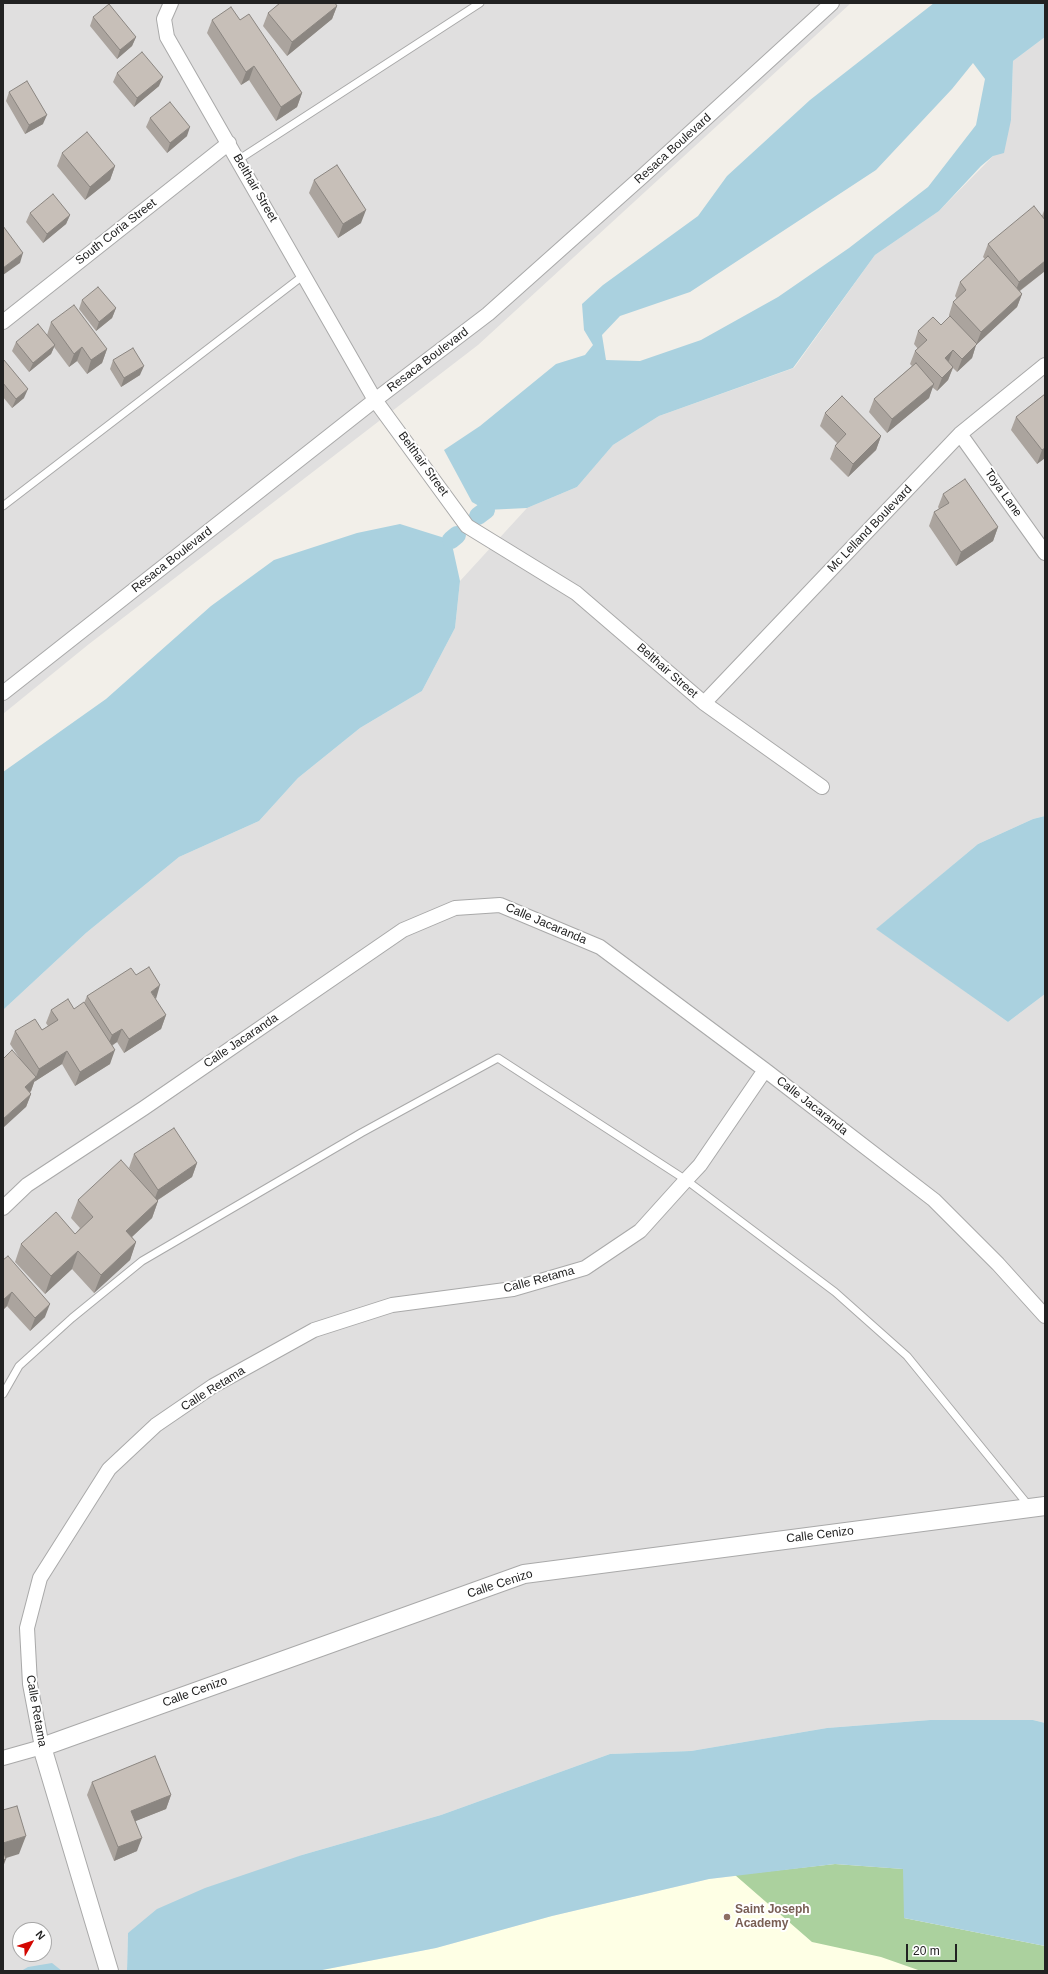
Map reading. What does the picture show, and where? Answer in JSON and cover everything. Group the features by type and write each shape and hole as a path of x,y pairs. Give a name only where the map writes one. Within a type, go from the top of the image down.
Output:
{"street":[{"name":"Belthair Street","path":"171,3 164,19 166,37 229,143 375,400 467,526 576,593 704,703 822,787"},
{"name":"Resaca Boulevard","path":"3,693 375,400 494,309 646,174 832,3"},
{"name":"South Coria Street","path":"3,322 229,143"},
{"name":"Mc Lelland Boulevard","path":"704,703 960,434 1045,365"},
{"name":"Toya Lane","path":"960,434 1045,553"},
{"name":"Calle Jacaranda","path":"3,1208 27,1184 144,1108 403,930 455,908 500,905 600,946 765,1070 934,1200 998,1264 1045,1316"},
{"name":"Calle Retama","path":"109,1971 42,1747 30,1684 27,1628 40,1578 109,1469 156,1425 213,1386 314,1330 392,1305 513,1289 585,1268 640,1231 700,1165 765,1070"},
{"name":"Calle Cenizo","path":"3,1758 42,1747 524,1574 1038,1507"}],"lane":[{"path":"238,160 480,3"},
{"path":"3,506 304,274"},
{"path":"3,1394 19,1366 72,1318 142,1261 361,1133 498,1058 686,1180 835,1292 907,1356 1038,1507"}],"shaded area":[{"path":"3,3 851,3 478,345 89,644 3,714"},
{"path":"1045,37 1045,816 1033,819 978,844 877,929 1008,1022 1045,994 1045,1723 1033,1720 930,1720 827,1728 691,1751 610,1754 441,1815 302,1855 128,1933 127,1971 3,1971 3,1010 86,933 179,857 259,821 298,778 360,728 422,691 455,628 460,581 527,508 577,487 613,445 659,416 794,368 875,255 939,211 993,156 1011,120 1013,61"},
{"name":"Saint Joseph Academy","path":"835,1864 904,1918 1045,1946 1045,1971 317,1971 436,1948 552,1916 709,1879"}],"green space":[{"path":"835,1864 904,1869 904,1918 1045,1946 1045,1971 921,1971 881,1957 812,1942 735,1875"}],"water":[{"path":"934,3 1045,3 1045,37 1013,61 1011,120 1004,153 993,156 981,166 939,211 875,255 793,368 659,416 613,445 577,487 527,508 486,510 472,502 444,450 480,426 556,364 585,355 593,345 584,330 582,304 603,285 698,216 727,176 810,100","holes":["973,63 985,79 976,125 928,187 849,248 778,297 701,340 640,361 606,360 602,335 620,316 690,292 876,170 952,89"]},
{"path":"400,524 451,540 460,581 455,628 422,691 360,728 298,778 259,821 179,857 86,933 3,1010 3,772 106,699 211,606 274,560 357,533"},
{"path":"1045,816 1045,994 1008,1022 876,929 978,844 1033,819"},
{"path":"930,1720 1033,1720 1045,1723 1045,1946 904,1918 903,1869 835,1864 709,1879 552,1916 436,1948 317,1971 127,1971 128,1933 157,1909 205,1888 302,1855 441,1815 610,1754 691,1751 827,1728"},
{"path":"52,1963 62,1971 21,1971 28,1967"}],"building":[{"path":"280,3 335,3 337,6 292,42 268,13"},
{"path":"109,4 136,37 120,50 93,17"},
{"path":"231,7 240,20 249,14 302,93 281,107 254,66 246,72 212,20"},
{"path":"142,52 163,77 137,98 117,73"},
{"path":"27,81 47,115 29,125 9,92"},
{"path":"170,102 190,127 170,143 150,118"},
{"path":"87,132 115,166 90,187 62,153"},
{"path":"337,165 366,210 343,224 314,180"},
{"path":"53,194 70,215 47,234 30,213"},
{"path":"1034,206 1045,220 1045,261 1019,282 988,244"},
{"path":"3,226 23,253 3,268"},
{"path":"988,256 1022,294 981,332 953,302 966,290 960,282"},
{"path":"98,287 116,308 99,322 82,300"},
{"path":"74,305 107,349 91,360 82,347 74,354 51,322"},
{"path":"950,316 977,344 962,359 953,350 945,358 953,367 942,378 915,351 927,340 918,331 933,317 941,325"},
{"path":"38,324 55,345 33,363 16,342"},
{"path":"133,348 144,366 124,378 113,360"},
{"path":"3,360 28,389 16,399 3,383"},
{"path":"916,363 934,384 892,419 874,399"},
{"path":"1045,394 1045,448 1042,450 1016,417"},
{"path":"842,396 881,436 853,464 835,446 846,434 825,413"},
{"path":"965,479 998,527 961,552 934,512 949,503 943,494"},
{"path":"149,967 160,985 151,992 166,1015 129,1039 122,1029 112,1035 87,996 131,968 136,975"},
{"path":"68,999 74,1009 84,1002 115,1050 80,1072 67,1051 39,1069 15,1031 35,1019 42,1030 58,1020 51,1010"},
{"path":"12,1050 36,1077 25,1087 31,1094 3,1119 3,1059"},
{"path":"174,1128 197,1163 158,1190 134,1154"},
{"path":"121,1160 158,1201 126,1231 136,1242 101,1275 78,1251 51,1276 21,1244 56,1212 75,1234 93,1217 78,1200"},
{"path":"8,1256 50,1304 35,1318 12,1292 3,1300 3,1260"},
{"path":"155,1756 171,1795 131,1811 142,1838 118,1847 92,1782"},
{"path":"17,1806 26,1836 3,1843 3,1810"},
{"path":"3,1850 6,1859 3,1860"}],"waterway":[{"path":"478,516 486,510"},
{"path":"451,540 457,535"}],"place":[{"name":"Saint Joseph Academy","path":"727,1917"}]}
